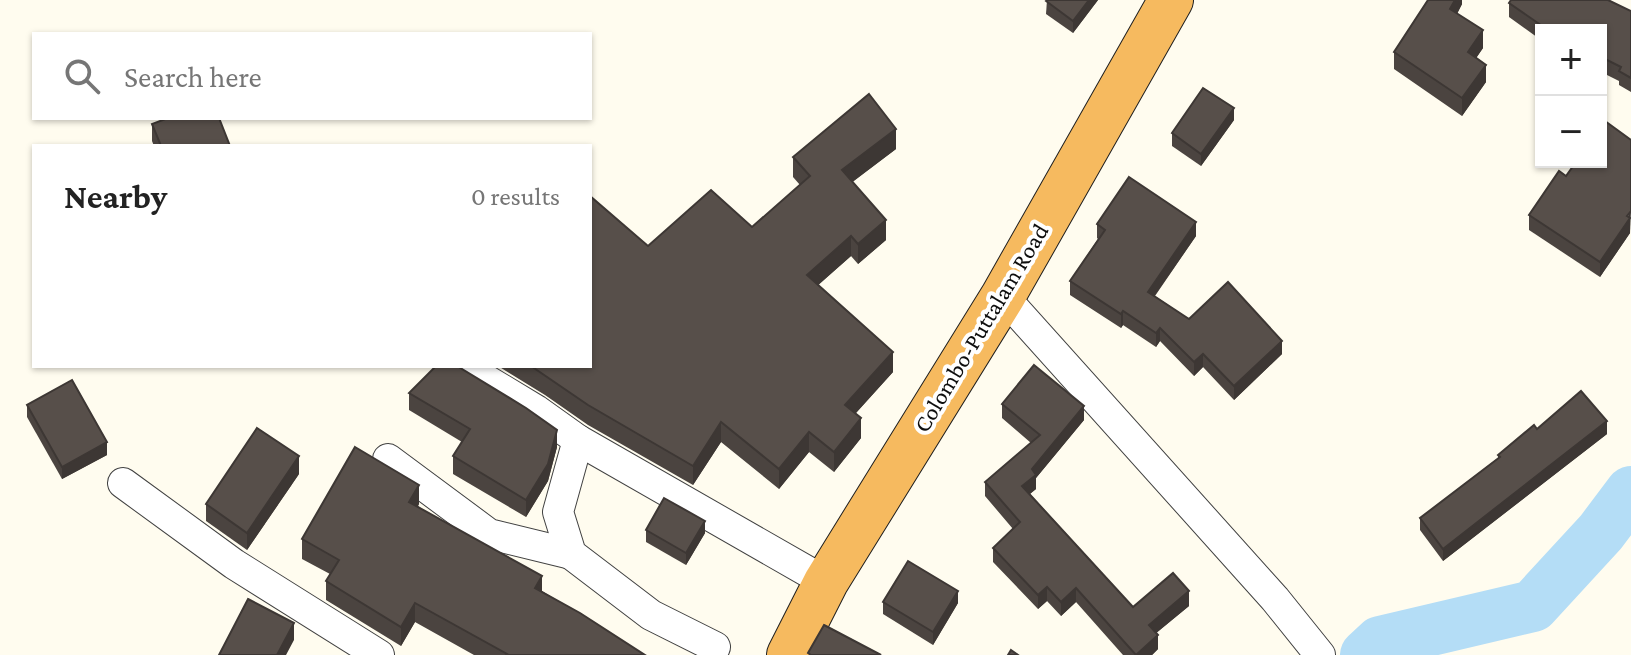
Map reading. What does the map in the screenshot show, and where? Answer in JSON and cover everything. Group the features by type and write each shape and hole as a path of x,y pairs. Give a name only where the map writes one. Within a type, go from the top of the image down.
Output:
{"highway":[{"name":"Colombo-Puttalam Road","path":"789,655 826,582 1003,296 1171,0"}],"street":[{"path":"1003,296 1275,599 1320,655"},
{"path":"466,368 536,410 578,440 826,582"},
{"path":"571,554 558,512 578,440"},
{"path":"388,459 489,534 571,554 651,615 715,647"},
{"path":"123,483 234,564 379,655"}],"building":[{"path":"1047,0 1089,0 1073,21"},
{"path":"1428,0 1455,0 1450,9 1483,30 1468,52 1486,65 1462,98 1394,52"},
{"path":"1511,0 1608,0 1631,11 1631,78 1619,71 1621,67 1607,60 1607,24 1539,24 1509,3"},
{"path":"1203,88 1234,108 1201,154 1172,133"},
{"path":"869,94 896,129 842,170 886,220 858,244 851,236 807,275 893,352 845,405 861,418 834,452 809,432 779,469 721,422 693,466 588,405 534,368 592,368 592,198 648,246 711,190 752,227 810,176 793,157"},
{"path":"163,120 220,120 229,144 160,144 152,124"},
{"path":"1607,122 1631,140 1631,211 1627,216 1630,218 1600,262 1529,215 1559,171 1566,176 1572,168 1607,168"},
{"path":"1129,177 1196,222 1148,292 1189,319 1228,282 1282,341 1234,386 1203,354 1194,362 1160,328 1156,333 1070,281 1105,230 1097,224"},
{"path":"1034,365 1084,406 1032,469 1036,475 1022,486 1133,607 1173,573 1189,591 1149,625 1158,635 1136,655 1076,588 1061,602 1047,587 1038,595 993,548 1020,522 985,482 1040,435 1002,404"},
{"path":"434,368 460,368 557,430 548,464 526,500 453,456 470,429 409,393"},
{"path":"72,380 107,442 62,467 27,405"},
{"path":"1581,391 1607,421 1443,549 1420,518 1500,457 1498,455 1534,425 1537,429"},
{"path":"257,428 299,456 247,533 206,504"},
{"path":"355,447 419,485 409,502 542,576 535,588 645,655 506,655 415,603 401,627 326,581 339,560 302,539"},
{"path":"664,498 705,521 686,553 646,530"},
{"path":"908,561 958,591 933,632 883,602"},
{"path":"248,599 294,623 277,655 219,655"},
{"path":"824,625 881,655 811,655 808,653"}],"waterway":[{"path":"1366,655 1380,642 1533,606 1601,532 1631,492"}]}
